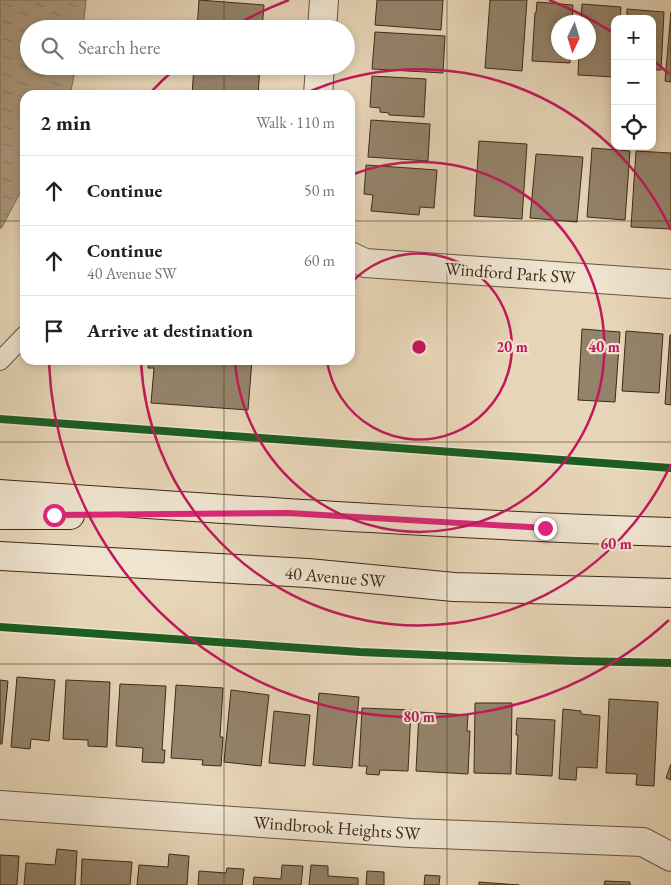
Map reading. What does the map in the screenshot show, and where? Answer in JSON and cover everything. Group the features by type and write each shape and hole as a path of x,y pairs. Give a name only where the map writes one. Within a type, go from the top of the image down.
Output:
{"main road":[{"path":"323,20 324,0"},
{"path":"318,90 319,75"},
{"name":"Windford Park SW","path":"355,258 365,263 671,284"},
{"path":"0,494 545,528 671,532"},
{"path":"0,515 288,513"},
{"name":"40 Avenue SW","path":"6,557 308,574 454,587 671,593"},
{"name":"Windbrook Heights SW","path":"0,805 410,833 643,842 671,857"}],"lane":[{"path":"0,361 20,340"}],"water":[{"path":"0,0 86,0 84,20 20,20 20,75 74,75 71,90 20,90 20,193 0,229"}],"building":[{"path":"199,0 264,5 263,20 198,20"},
{"path":"377,0 443,0 441,30 375,25"},
{"path":"490,0 527,0 522,71 485,68"},
{"path":"537,2 573,5 572,15 551,15 551,60 570,60 570,63 532,61"},
{"path":"582,4 621,7 620,15 611,15 611,77 578,75 579,60 596,60 596,15 581,15"},
{"path":"627,9 664,12 661,70 656,70 656,15 627,15"},
{"path":"671,12 671,82 665,81"},
{"path":"375,32 445,36 443,73 372,69"},
{"path":"193,75 259,75 258,90 192,90"},
{"path":"372,76 426,79 424,117 389,115 389,113 380,112 380,108 370,107"},
{"path":"371,120 430,124 428,161 368,157"},
{"path":"479,141 527,144 522,219 474,216"},
{"path":"592,148 630,151 625,220 587,217"},
{"path":"636,151 671,153 671,229 631,227"},
{"path":"536,154 583,157 577,222 530,218"},
{"path":"366,165 437,170 434,208 420,207 419,215 371,211 373,195 364,194"},
{"path":"582,329 620,332 615,402 578,400"},
{"path":"626,331 663,334 659,393 622,391"},
{"path":"671,335 671,405 665,404"},
{"path":"148,365 252,365 248,410 151,403 154,368 148,368"},
{"path":"17,677 55,680 49,741 31,739 30,749 11,747"},
{"path":"0,680 8,681 2,744 0,744"},
{"path":"66,680 110,682 107,747 88,746 88,740 63,739"},
{"path":"120,684 166,686 162,750 165,750 164,763 142,762 143,748 116,746"},
{"path":"176,685 223,688 220,737 223,737 221,766 202,765 203,760 171,758"},
{"path":"231,690 269,695 261,766 224,762"},
{"path":"319,693 359,697 352,768 313,765"},
{"path":"609,699 658,702 654,786 636,785 637,774 606,773"},
{"path":"475,703 512,703 511,774 474,773"},
{"path":"362,708 411,710 408,771 380,770 379,775 366,774 367,766 359,766"},
{"path":"563,709 581,711 581,714 600,716 597,768 577,767 576,780 559,779"},
{"path":"274,711 310,715 305,766 269,763"},
{"path":"419,712 468,715 467,731 470,731 468,774 416,771"},
{"path":"517,718 555,720 552,776 516,774"},
{"path":"671,764 671,780 666,778"},
{"path":"57,849 77,851 75,885 24,885 26,863 55,865"},
{"path":"169,854 189,856 187,885 137,885 139,865 168,867"},
{"path":"0,855 19,856 17,885 0,885"},
{"path":"82,859 132,862 130,885 81,885"},
{"path":"282,865 303,866 301,885 253,885 254,877 281,879"},
{"path":"311,865 328,866 328,876 358,878 358,885 309,885"},
{"path":"227,868 244,869 242,885 198,885 199,871 226,873"},
{"path":"367,871 384,872 384,885 366,885"},
{"path":"425,875 440,876 439,885 424,885"},
{"path":"605,881 630,882 630,885 604,885"},
{"path":"479,882 519,885 479,885"}],"cycle path":[{"path":"0,419 671,468"},
{"path":"0,627 360,652 671,663"}],"route":[{"path":"54,515 288,513 545,528"}]}
